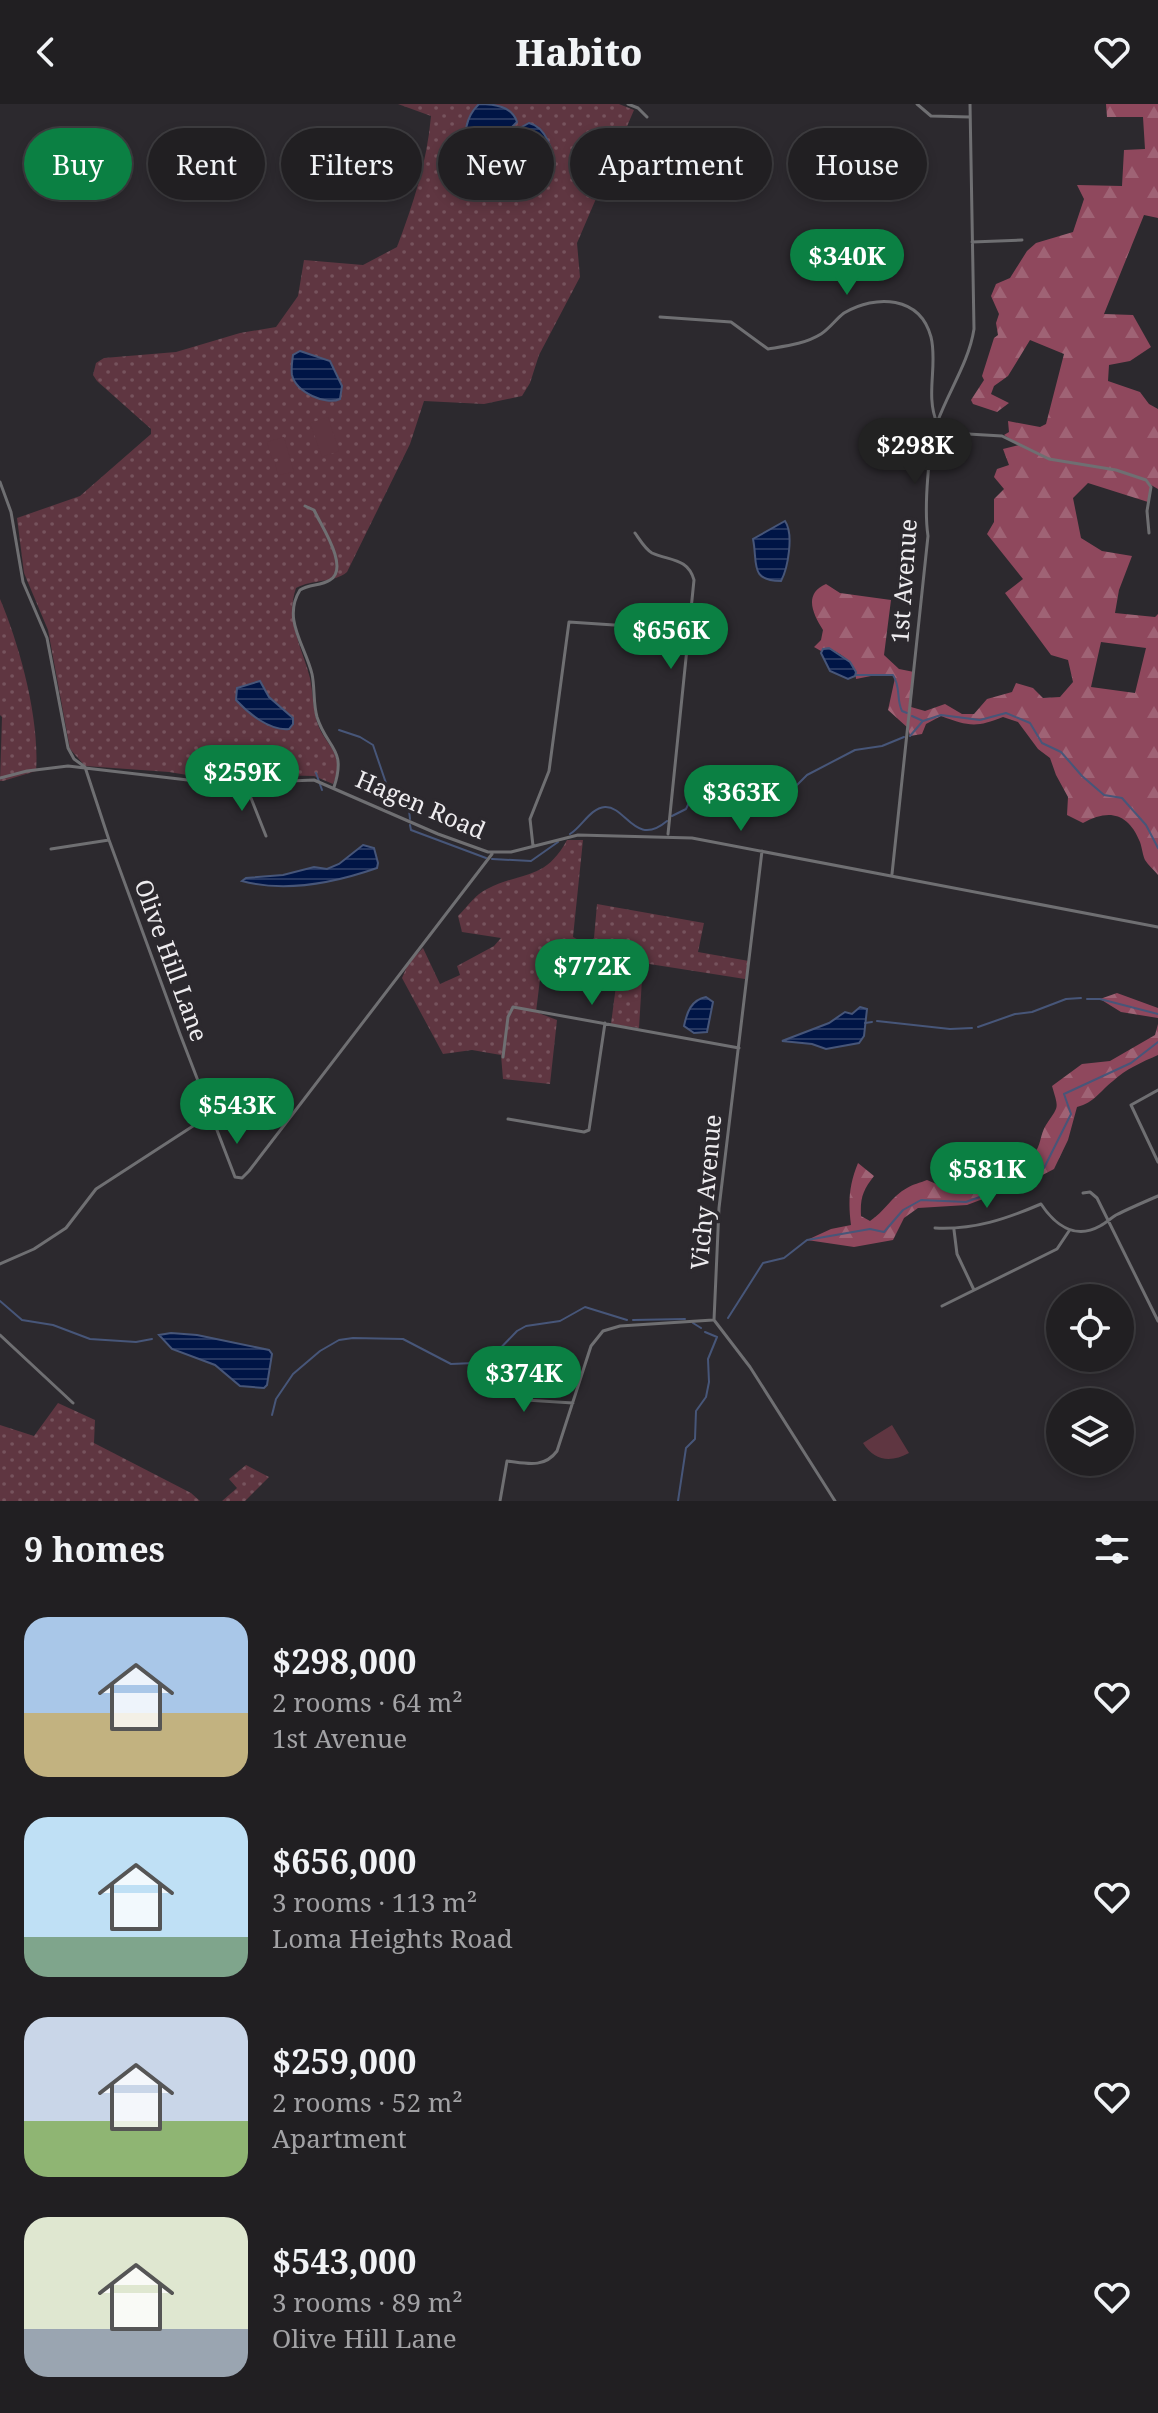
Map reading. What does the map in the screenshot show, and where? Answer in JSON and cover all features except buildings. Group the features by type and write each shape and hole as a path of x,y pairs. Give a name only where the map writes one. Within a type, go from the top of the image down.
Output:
{"street":[{"path":"628,104 647,117"},
{"path":"917,104 934,117 970,117"},
{"name":"1st Avenue","path":"892,875 928,536 926,515 934,432 973,337 970,104"},
{"path":"972,242 1022,240"},
{"path":"660,317 731,322 768,349 796,344 820,334 845,313 861,306 895,302 909,305 920,316 931,336 932,396 937,423"},
{"path":"934,432 1002,436 1049,459 1084,463 1146,480 1151,487 1147,511 1149,533"},
{"name":"Olive Hill Lane","path":"0,482 11,512 23,582 47,638 68,748 74,759 85,767 233,1174 242,1178 494,853"},
{"path":"305,506 314,510 338,563 337,574 330,580 300,590 293,612 298,637 311,669 317,718 338,758 334,787"},
{"path":"635,533 649,552 684,563 691,570 694,580 668,836"},
{"path":"533,846 530,819 549,771 569,622 689,630"},
{"name":"Hagen Road","path":"0,778 68,766 202,782 302,779 334,787 438,834 494,853 511,852 578,835 668,836 892,875 1158,927"},
{"path":"245,783 266,836"},
{"path":"51,849 109,840"},
{"name":"Vichy Avenue","path":"714,1320 719,1208 762,851"},
{"path":"503,1057 508,1017 513,1007 739,1048"},
{"path":"508,1119 584,1132 589,1130 605,1023"},
{"path":"1158,1090 1131,1105 1158,1162"},
{"path":"0,1264 34,1249 66,1228 96,1189 210,1115"},
{"path":"1083,1193 1094,1195 1158,1321"},
{"path":"935,1228 954,1229 997,1222 1041,1204 1049,1217 1069,1231 1092,1230 1158,1196"},
{"path":"954,1229 957,1254 974,1290"},
{"path":"942,1306 1057,1249 1069,1231"},
{"path":"500,1501 507,1461 538,1464 553,1456 591,1346 603,1331 620,1326 714,1320 750,1367 835,1501"},
{"path":"0,1335 73,1403"},
{"path":"524,1373 522,1397 526,1400 573,1403"}],"shaded area":[{"path":"398,104 619,104 634,110 626,128 570,128 570,200 595,200 577,243 580,277 539,355 530,383 522,396 484,404 424,401 410,444 347,572 336,578 296,588 293,622 310,678 317,722 338,765 333,784 314,776 274,775 224,781 169,772 85,766 70,749 48,630 24,573 17,518 80,496 151,434 151,429 97,381 93,375 96,363 104,358 176,352 240,333 276,327 298,296 304,260 363,265 397,247 413,200 422,200 422,166 431,116"},
{"path":"328,417 339,451 322,457 310,423"},
{"path":"284,437 294,472 278,475 275,463 280,462 279,458 272,459 267,442"},
{"path":"0,599 27,684 36,751 36,771 3,781 0,781"},
{"path":"567,840 583,840 573,937 586,944 594,938 597,904 704,923 698,952 749,961 745,979 643,963 639,1028 611,1024 620,955 598,952 594,974 567,968 566,976 541,971 536,1012 557,1020 550,1084 503,1079 501,1055 472,1050 443,1054 402,978 409,962 423,948 440,984 460,975 457,966 494,946 501,938 462,932 458,916 483,891 541,869 559,853"},
{"path":"58,1403 95,1420 94,1443 191,1493 200,1501 0,1501 0,1425 34,1436"},
{"path":"892,1425 909,1453 889,1459 872,1454 863,1443"},
{"path":"246,1465 269,1477 245,1501 222,1501 237,1488 229,1479"}],"green space":[{"path":"1106,104 1158,104 1158,218 1144,215 1104,314 1133,315 1151,347 1130,361 1109,365 1108,381 1140,392 1149,404 1158,409 1158,489 1151,485 1148,502 1088,483 1073,498 1081,538 1102,551 1132,556 1119,590 1115,613 1155,617 1158,614 1158,875 1145,860 1130,824 1123,819 1109,815 1083,823 1067,815 1068,797 1050,758 1038,749 1018,722 1003,717 972,724 941,716 926,724 922,734 910,736 908,728 888,710 895,678 893,675 856,679 854,668 843,656 829,648 821,651 814,647 821,640 823,630 813,611 812,599 814,593 826,584 840,593 891,600 884,655 899,669 914,672 911,707 925,711 945,704 962,714 974,714 987,699 1012,692 1016,683 1033,688 1043,698 1060,697 1073,682 1068,660 1051,655 1005,593 1023,579 987,534 994,522 994,499 1004,489 994,477 997,469 1009,465 1003,449 1019,445 1004,435 1009,432 1008,421 1040,427 1046,424 1064,354 1030,340 1008,376 994,386 991,394 1009,403 997,412 973,404 971,400 984,380 982,376 994,338 998,335 996,323 999,314 991,296 996,284 1010,278 1027,251 1036,243 1073,232 1084,199 1077,185 1122,186 1124,150 1145,149 1143,117 1107,117","holes":["1101,642 1146,648 1135,693 1091,687"]},
{"path":"1117,993 1158,1008 1158,1018 1121,1012 1100,999"},
{"path":"1158,1024 1158,1055 1129,1069 1093,1099 1077,1107 1068,1140 1054,1169 967,1205 918,1208 904,1218 893,1240 854,1247 807,1240 831,1229 851,1225 850,1194 858,1163 874,1176 861,1204 861,1216 870,1221 897,1195 914,1185 927,1180 955,1192 1029,1159 1036,1151 1057,1104 1052,1086 1082,1064 1110,1061 1155,1035"}],"water":[{"path":"479,104 496,105 511,112 517,122 511,128 467,128"},
{"path":"529,123 539,128 520,128"},
{"path":"300,351 330,361 342,386 340,399 320,399 299,387 292,375 292,368 293,355"},
{"path":"785,521 790,542 786,568 781,581 764,578 757,569 753,539"},
{"path":"829,648 850,662 855,676 848,679 830,671 821,653"},
{"path":"260,681 269,697 293,718 289,729 267,724 236,700 237,688"},
{"path":"363,845 374,848 377,868 310,885 259,885 242,881 314,867 327,869 339,864"},
{"path":"706,997 713,1002 707,1032 694,1033 684,1026 690,1007"},
{"path":"860,1007 867,1009 864,1036 859,1043 826,1049 812,1044 782,1041 829,1023 845,1012 852,1014"},
{"path":"159,1335 197,1335 269,1350 272,1354 267,1385 264,1388 240,1386 215,1365 172,1349"}],"waterway":[{"path":"856,675 893,675 900,706 907,713"},
{"path":"912,716 923,721 941,715 980,720 1006,713 1030,723 1042,743 1061,752 1104,795 1122,798 1146,825 1158,848"},
{"path":"910,736 922,722"},
{"path":"339,730 373,745 387,786 409,810 410,819"},
{"path":"672,816 686,809 696,788 704,783 734,777 748,787 783,792 793,789 807,775 855,750 882,746 904,737"},
{"path":"316,773 322,790"},
{"path":"570,834 595,811 605,807 612,808 632,824 647,830 667,821"},
{"path":"410,825 411,830 486,858"},
{"path":"492,859 531,861 558,842"},
{"path":"978,1027 1066,999 1081,998"},
{"path":"1087,999 1100,999 1158,1014"},
{"path":"877,1021 950,1029 972,1028"},
{"path":"865,1023 872,1022"},
{"path":"728,1318 763,1263 784,1258 807,1240 870,1229 884,1232 903,1210 921,1200 966,1202 1024,1181 1044,1168 1071,1114 1064,1094 1131,1063 1158,1042"},
{"path":"0,1301 22,1320 53,1325 90,1339 136,1342 152,1339"},
{"path":"272,1415 276,1399 293,1374 320,1351 339,1340 403,1339 451,1364 474,1363 489,1360 517,1331 526,1326 560,1321 585,1307 627,1320"},
{"path":"633,1320 685,1319"},
{"path":"693,1323 701,1328"},
{"path":"678,1501 686,1448 695,1439 696,1411 706,1397 708,1359 717,1337 705,1332"}]}
